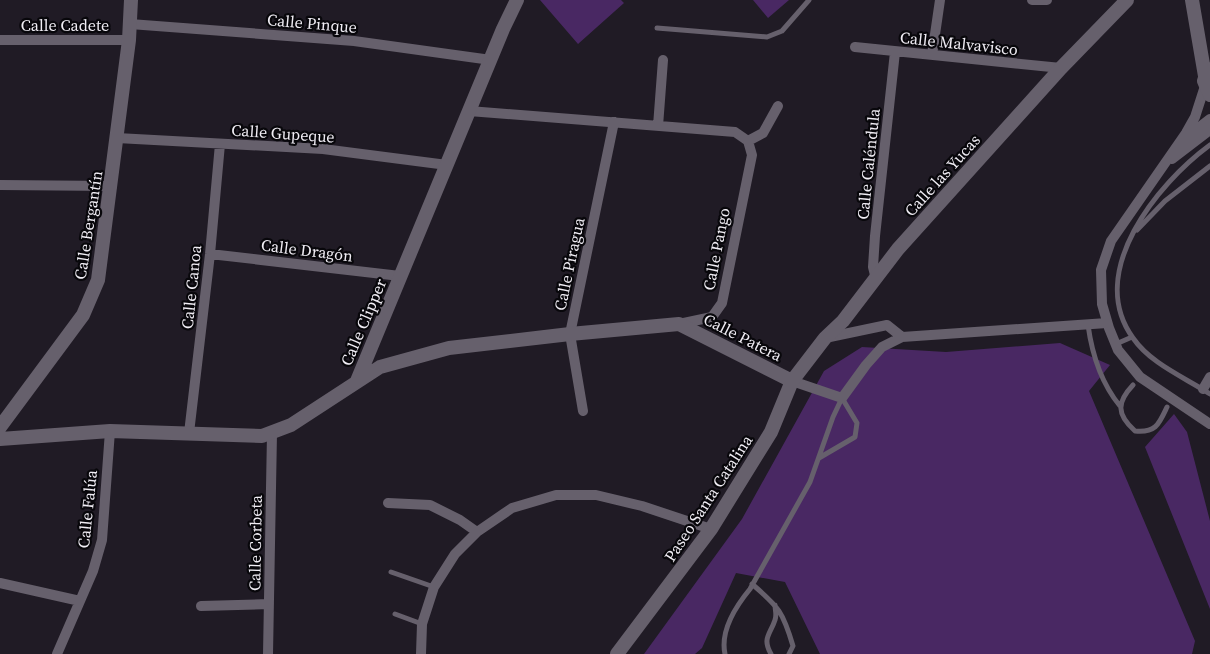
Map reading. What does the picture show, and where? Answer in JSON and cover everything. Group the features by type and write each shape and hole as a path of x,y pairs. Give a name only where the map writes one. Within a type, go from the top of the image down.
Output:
{"street":[{"name":"Calle Bergantín","path":"0,427 83,315 98,280 112,186 129,40 131,0"},
{"name":"Calle Clipper","path":"0,439 110,431 262,436 291,425 357,381 503,29 518,0"},
{"path":"932,55 940,0"},
{"path":"1032,0 1047,0"},
{"name":"Calle las Yucas","path":"792,381 825,338 843,321 898,249 1060,68 1127,0"},
{"path":"1192,0 1201,60 1207,81 1195,117 1165,165 1134,205 1111,241 1101,270 1102,304 1118,350 1140,377 1210,424"},
{"name":"Calle Pinque","path":"130,24 354,41 491,60"},
{"path":"1197,24 1210,38"},
{"name":"Calle Cadete","path":"0,40 129,40"},
{"name":"Calle Malvavisco","path":"855,47 1060,68"},
{"name":"Calle Caléndula","path":"876,279 873,267 875,237 895,52"},
{"path":"658,126 663,60"},
{"path":"470,111 735,132 748,141 763,133 778,106"},
{"path":"1180,153 1197,129 1210,119"},
{"name":"Calle Piragua","path":"583,411 570,334 614,122"},
{"path":"1165,165 1210,130"},
{"name":"Calle Gupeque","path":"117,138 323,149 447,165"},
{"name":"Calle Pango","path":"357,381 380,367 449,348 679,324 712,317 722,303 752,155 748,141"},
{"name":"Calle Canoa","path":"189,434 220,144"},
{"path":"0,185 112,186"},
{"name":"Calle Dragón","path":"210,254 400,276"},
{"path":"792,381 842,398 882,347 902,337 1107,323"},
{"name":"Calle Patera","path":"679,324 792,381"},
{"path":"825,338 887,325 902,337"},
{"path":"1206,391 1210,377"},
{"name":"Paseo Santa Catalina","path":"617,654 711,530 771,432 792,381"},
{"name":"Calle Falúa","path":"57,654 93,571 102,540 110,431"},
{"name":"Calle Corbeta","path":"268,654 272,433"},
{"path":"421,654 422,624 434,587 455,554 477,532 512,508 556,495 596,495 642,506 711,530"},
{"path":"388,504 430,505 460,520 477,532"},
{"path":"0,583 80,601"},
{"path":"201,606 269,604"}],"lane":[{"path":"657,28 767,37 782,31 809,0"},
{"path":"1206,391 1146,353 1132,337 1119,309 1117,280 1122,255 1142,217 1168,184 1197,154 1210,145"},
{"path":"1130,238 1165,201 1210,166"},
{"path":"1088,324 1093,355 1129,426 1135,431 1149,430 1160,422 1167,407"},
{"path":"1116,344 1132,337"},
{"path":"1120,406 1123,395 1133,385"},
{"path":"726,654 724,648 726,632 738,603 752,584 810,482 832,417 842,398"},
{"path":"819,458 855,437 857,423 842,398"},
{"path":"391,572 434,587"},
{"path":"752,584 775,603 786,621 793,646 789,654"},
{"path":"771,654 766,645 768,634 776,618 775,603"},
{"path":"395,614 422,624"}],"shaded area":[{"path":"540,0 621,0 624,3 578,44"},
{"path":"753,0 789,0 768,18"},
{"path":"1060,343 1110,365 1089,391 1195,641 1192,654 820,654 785,582 736,573 702,648 695,654 644,654 742,519 824,371 862,347 946,352"},
{"path":"1174,414 1187,432 1210,521 1210,609 1145,447"}]}
